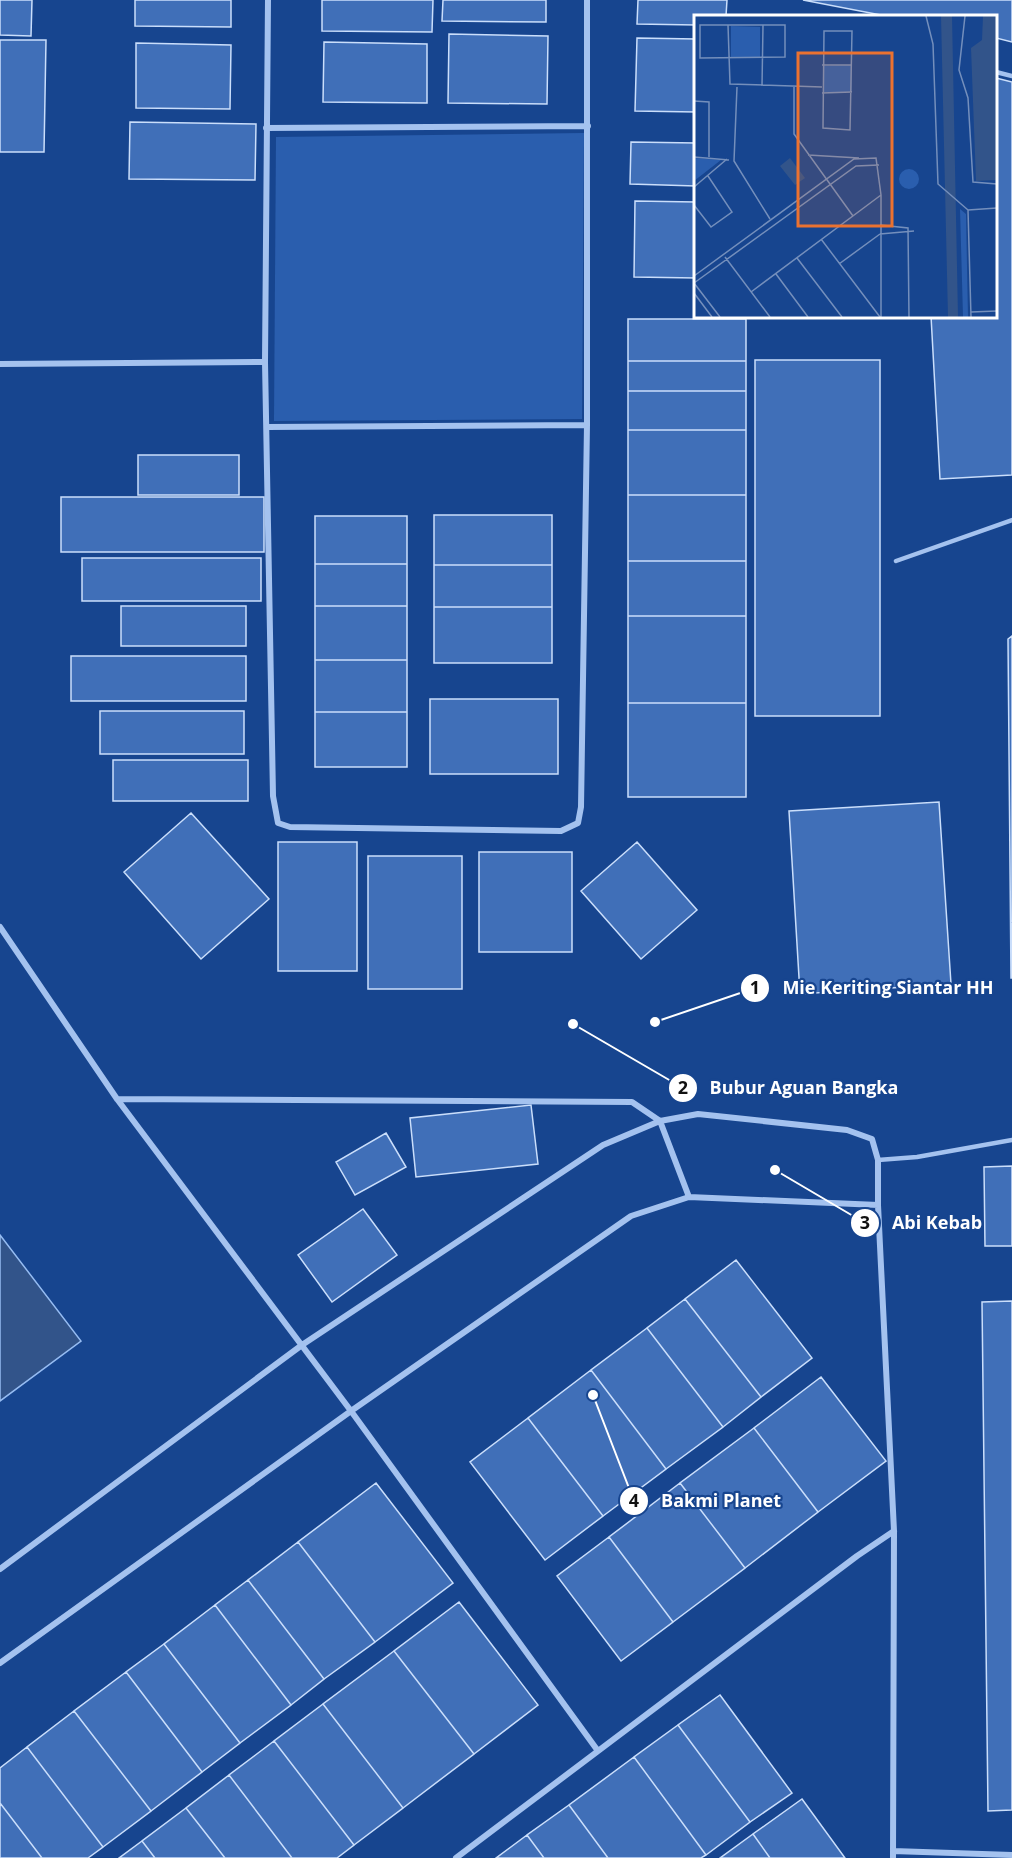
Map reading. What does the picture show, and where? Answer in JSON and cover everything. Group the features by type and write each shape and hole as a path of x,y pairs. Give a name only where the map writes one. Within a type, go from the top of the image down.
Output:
{"street":[{"path":"268,0 265,362 273,796 278,823 290,827 561,831 578,823 581,807 587,425 587,0"},
{"path":"266,128 588,126"},
{"path":"0,364 265,362"},
{"path":"267,427 587,425"},
{"path":"0,927 117,1099 351,1411 598,1752"},
{"path":"117,1099 632,1102 660,1121 689,1197"},
{"path":"0,1569 302,1346 603,1145 660,1121 698,1114 847,1130 872,1139 878,1160 878,1205 894,1531 893,1855 1012,1855"},
{"path":"0,1663 351,1411 631,1216 689,1197 878,1205"},
{"path":"456,1858 848,1563 894,1531"}],"lane":[{"path":"997,72 1012,76"},
{"path":"896,561 1012,520"},
{"path":"878,1160 917,1157 1012,1140"}],"shaded area":[{"path":"584,133 582,419 274,421 276,137"},
{"path":"0,1235 81,1341 0,1401"}],"building":[{"path":"0,0 32,0 31,36 0,35"},
{"path":"135,0 231,0 231,27 135,26"},
{"path":"322,0 433,0 432,32 322,31"},
{"path":"443,0 546,0 546,22 442,21"},
{"path":"638,0 727,0 726,15 694,15 694,25 637,24"},
{"path":"803,0 1012,0 1012,42 997,38 997,15 881,15"},
{"path":"449,34 548,36 547,104 448,103"},
{"path":"637,38 694,39 694,112 635,111"},
{"path":"0,40 46,40 44,152 0,152"},
{"path":"324,42 427,44 427,103 323,102"},
{"path":"136,43 231,45 230,109 136,108"},
{"path":"997,78 1012,82 1012,475 940,479 931,318 997,318"},
{"path":"130,122 256,124 255,180 129,179"},
{"path":"631,142 694,143 694,186 630,184"},
{"path":"635,201 694,202 694,278 634,277"},
{"path":"628,319 746,319 746,361 628,361"},
{"path":"755,360 880,360 880,716 755,716"},
{"path":"628,361 746,361 746,391 628,391"},
{"path":"628,391 746,391 746,430 628,430"},
{"path":"628,430 746,430 746,495 628,495"},
{"path":"138,455 239,455 239,495 138,495"},
{"path":"628,495 746,495 746,561 628,561"},
{"path":"61,497 264,497 264,552 61,552"},
{"path":"434,515 552,515 552,565 434,565"},
{"path":"315,516 407,516 407,564 315,564"},
{"path":"82,558 261,558 261,601 82,601"},
{"path":"628,561 746,561 746,616 628,616"},
{"path":"315,564 407,564 407,606 315,606"},
{"path":"434,565 552,565 552,607 434,607"},
{"path":"121,606 246,606 246,646 121,646"},
{"path":"315,606 407,606 407,660 315,660"},
{"path":"434,607 552,607 552,663 434,663"},
{"path":"628,616 746,616 746,703 628,703"},
{"path":"1012,636 1012,978 1011,978 1008,639"},
{"path":"71,656 246,656 246,701 71,701"},
{"path":"315,660 407,660 407,712 315,712"},
{"path":"430,699 558,699 558,774 430,774"},
{"path":"628,703 746,703 746,797 628,797"},
{"path":"100,711 244,711 244,754 100,754"},
{"path":"315,712 407,712 407,767 315,767"},
{"path":"113,760 248,760 248,801 113,801"},
{"path":"939,802 951,984 800,994 789,811"},
{"path":"191,813 269,899 201,959 124,872"},
{"path":"278,842 357,842 357,971 278,971"},
{"path":"637,842 697,910 641,959 581,891"},
{"path":"479,852 572,852 572,952 479,952"},
{"path":"368,856 462,856 462,989 368,989"},
{"path":"531,1105 538,1164 416,1177 410,1118"},
{"path":"386,1133 406,1167 355,1195 336,1162"},
{"path":"1012,1166 1012,1246 985,1246 984,1167"},
{"path":"363,1209 397,1255 332,1302 298,1255"},
{"path":"736,1260 812,1358 761,1397 685,1299"},
{"path":"685,1299 761,1397 723,1427 647,1328"},
{"path":"1012,1301 1012,1810 988,1811 982,1302"},
{"path":"647,1328 723,1427 666,1469 591,1370"},
{"path":"591,1370 666,1469 603,1516 528,1418"},
{"path":"821,1377 886,1461 818,1512 754,1428"},
{"path":"528,1418 603,1516 545,1560 470,1462"},
{"path":"754,1428 818,1512 745,1568 680,1483"},
{"path":"376,1483 453,1583 375,1642 298,1542"},
{"path":"680,1483 745,1568 673,1622 609,1537"},
{"path":"609,1537 673,1622 621,1661 557,1576"},
{"path":"298,1542 375,1642 324,1679 248,1580"},
{"path":"248,1580 324,1679 291,1705 215,1605"},
{"path":"459,1602 538,1705 474,1754 394,1651"},
{"path":"215,1605 291,1705 240,1743 164,1644"},
{"path":"164,1644 240,1743 202,1772 126,1672"},
{"path":"394,1651 474,1754 403,1808 323,1704"},
{"path":"126,1672 202,1772 151,1811 74,1711"},
{"path":"720,1695 792,1793 750,1822 678,1725"},
{"path":"323,1704 403,1808 354,1845 274,1741"},
{"path":"74,1711 151,1811 103,1847 27,1747"},
{"path":"678,1725 750,1822 706,1855 634,1757"},
{"path":"274,1741 354,1845 337,1858 292,1858 229,1775"},
{"path":"27,1747 103,1847 88,1858 42,1858 0,1803 0,1768"},
{"path":"634,1757 706,1855 701,1858 608,1858 569,1805"},
{"path":"229,1775 292,1858 225,1858 186,1808"},
{"path":"802,1799 845,1858 770,1858 753,1834"},
{"path":"0,1803 42,1858 0,1858"},
{"path":"569,1805 608,1858 544,1858 527,1835"},
{"path":"186,1808 225,1858 155,1858 142,1841"},
{"path":"753,1834 770,1858 720,1858"},
{"path":"527,1835 544,1858 496,1858"},
{"path":"142,1841 155,1858 119,1858"}],"place":[{"name":"Mie Keriting Siantar HH","path":"655,1022"},
{"name":"Bubur Aguan Bangka","path":"573,1024"},
{"name":"Abi Kebab","path":"775,1170"},
{"name":"Bakmi Planet","path":"593,1395"}]}
